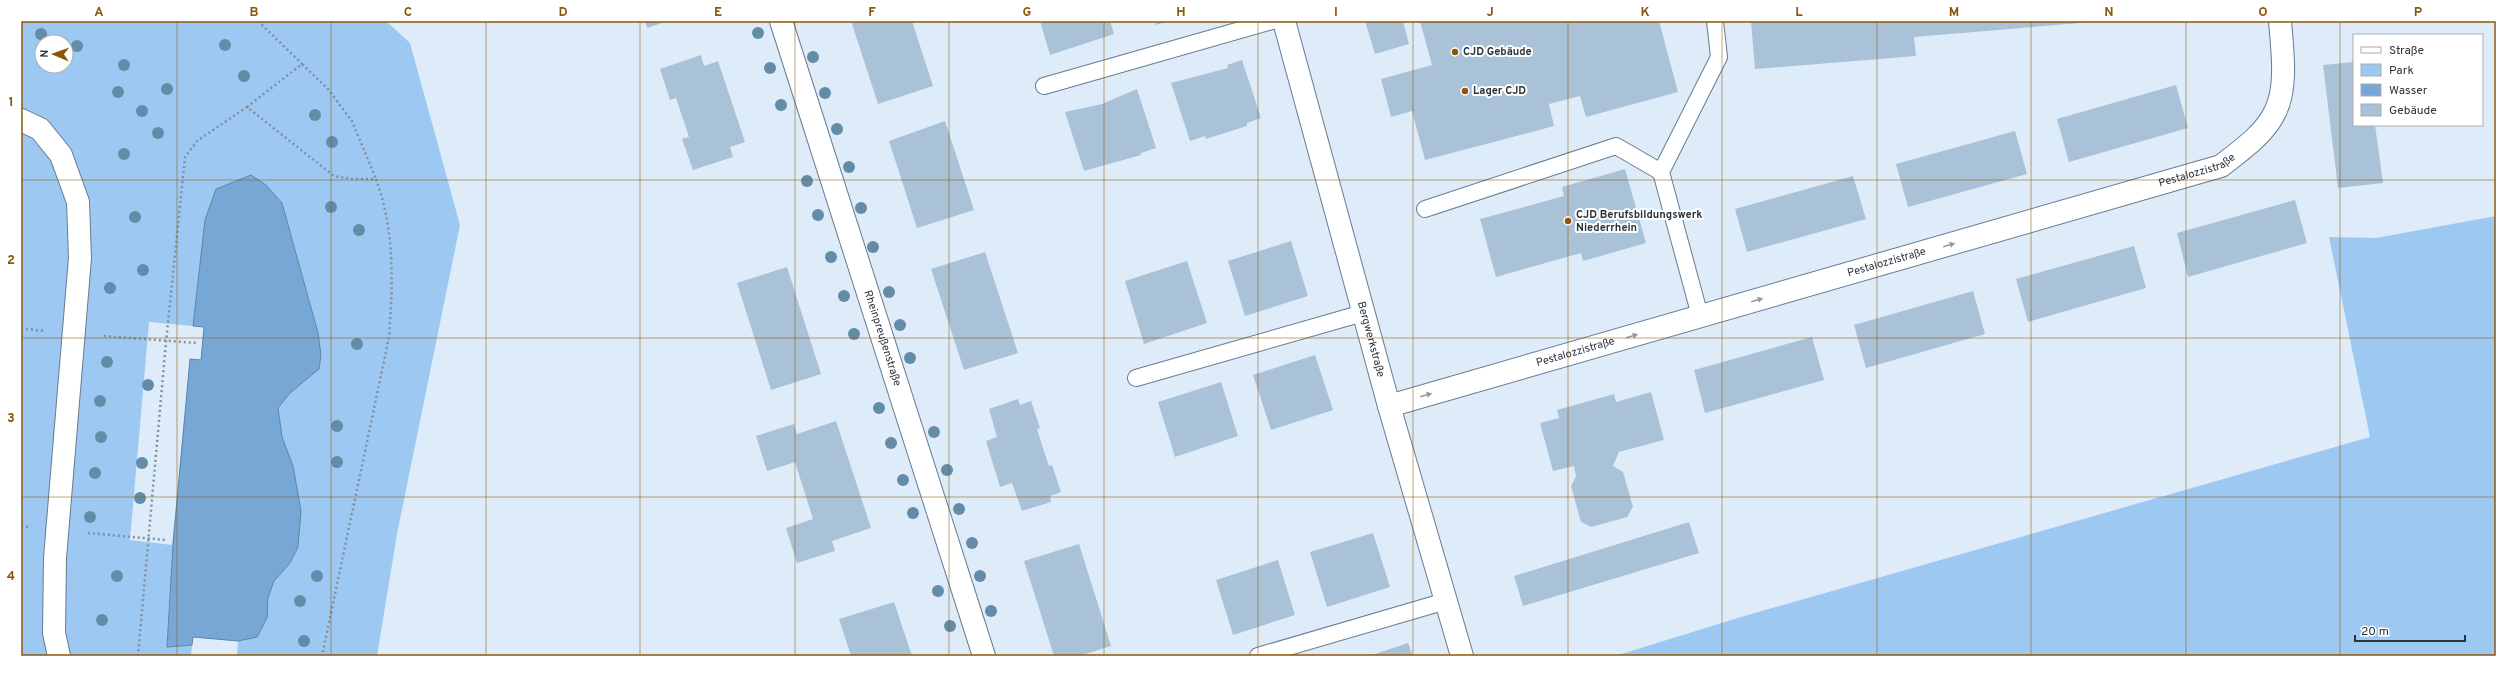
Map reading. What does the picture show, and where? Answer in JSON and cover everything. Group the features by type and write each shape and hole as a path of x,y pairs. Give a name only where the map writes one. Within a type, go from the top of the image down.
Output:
{"street":[{"name":"Rheinpreußenstraße","path":"781,21 984,656"},
{"name":"Bergwerkstraße","path":"1284,21 1389,406 1462,656"},
{"name":"Pestalozzistraße","path":"1389,406 2221,166 2251,143 2275,112 2284,73 2280,21"},
{"path":"21,120 40,129 61,155 78,202 80,258 57,530 54,633 59,656"}],"lane":[{"path":"1044,86 1272,21"},
{"path":"1700,316 1661,172 1719,57 1714,21"},
{"path":"1425,209 1616,146 1661,172"},
{"path":"1136,378 1363,313"},
{"path":"1258,656 1446,601"}],"path":[{"path":"258,21 328,88 352,121 385,204 392,246 392,296 388,338 322,656"},
{"path":"138,656 166,342 185,157 197,141 247,107 302,64"},
{"path":"247,107 334,176 352,179 376,179"},
{"path":"21,328 166,342 196,343"},
{"path":"21,527 166,540"}],"green space":[{"path":"21,21 386,21 410,43 460,225 397,534 377,656 237,656 238,641 193,637 191,656 21,656","holes":["149,322 204,327 201,360 190,359 172,545 130,540"]},
{"path":"2496,216 2496,656 1615,656 1741,617 2370,437 2329,237 2376,238"}],"water":[{"path":"251,175 266,185 282,203 318,333 321,355 319,369 290,393 278,408 282,437 293,466 301,511 298,547 290,563 274,581 268,598 267,618 257,637 238,641 193,637 192,645 167,647 173,545 190,359 201,360 204,327 193,326 205,220 216,189"}],"building":[{"path":"645,21 668,21 647,28"},
{"path":"851,21 912,21 933,86 878,104"},
{"path":"1040,21 1110,21 1114,34 1050,55"},
{"path":"1155,21 1169,21 1156,25"},
{"path":"1365,21 1403,21 1409,44 1375,54"},
{"path":"1420,21 1659,21 1678,92 1586,117 1580,96 1549,104 1554,126 1425,160 1412,111 1391,117 1381,79 1432,65"},
{"path":"1751,21 2092,22 1914,37 1916,56 1755,69"},
{"path":"701,55 704,66 718,61 745,142 730,147 733,157 693,170 682,139 689,137 676,98 670,100 660,69"},
{"path":"1242,60 1261,118 1247,123 1247,126 1206,139 1205,136 1190,141 1171,83 1228,68 1227,65"},
{"path":"2353,62 2353,126 2375,126 2383,183 2338,188 2323,65"},
{"path":"2176,85 2188,128 2069,162 2057,119"},
{"path":"1137,89 1156,148 1141,153 1141,155 1084,171 1065,112 1102,104"},
{"path":"945,121 974,210 917,228 889,141"},
{"path":"2015,131 2027,174 1908,207 1896,164"},
{"path":"1625,169 1646,243 1583,261 1581,253 1496,277 1480,219 1564,196 1562,187"},
{"path":"1853,176 1866,219 1747,252 1735,209"},
{"path":"2295,200 2307,243 2188,277 2177,233"},
{"path":"1291,241 1308,296 1245,316 1228,261"},
{"path":"2134,246 2146,288 2028,322 2016,279"},
{"path":"985,252 1018,353 964,370 931,269"},
{"path":"1187,261 1207,323 1144,344 1125,281"},
{"path":"787,267 821,374 771,390 737,283"},
{"path":"1973,291 1985,334 1866,368 1854,325"},
{"path":"1812,337 1824,380 1705,413 1694,370"},
{"path":"1315,355 1333,410 1271,430 1253,375"},
{"path":"1221,382 1238,436 1175,457 1158,402"},
{"path":"1651,392 1664,440 1619,452 1613,466 1623,472 1633,507 1627,517 1591,527 1581,522 1571,486 1576,476 1574,466 1553,471 1540,423 1559,418 1557,410 1614,394 1616,402"},
{"path":"1018,399 1020,405 1031,401 1040,428 1037,429 1043,448 1049,466 1052,465 1061,492 1050,496 1051,502 1022,511 1012,483 1000,487 986,441 997,437 989,409"},
{"path":"836,421 871,528 832,541 835,551 797,563 786,528 813,519 795,462 767,471 756,436 794,424 797,434"},
{"path":"1689,522 1699,553 1523,606 1514,576"},
{"path":"1373,533 1390,587 1327,607 1310,552"},
{"path":"1079,544 1111,646 1079,656 1054,656 1024,561"},
{"path":"1278,560 1295,615 1233,635 1216,580"},
{"path":"894,602 912,656 851,656 839,619"},
{"path":"1408,643 1413,656 1369,656"}],"place":[{"name":"CJD Gebäude","path":"1455,52"},
{"name":"Lager CJD","path":"1465,91"},
{"name":"CJD Berufsbildungswerk Niederrhein","path":"1568,221"}]}
